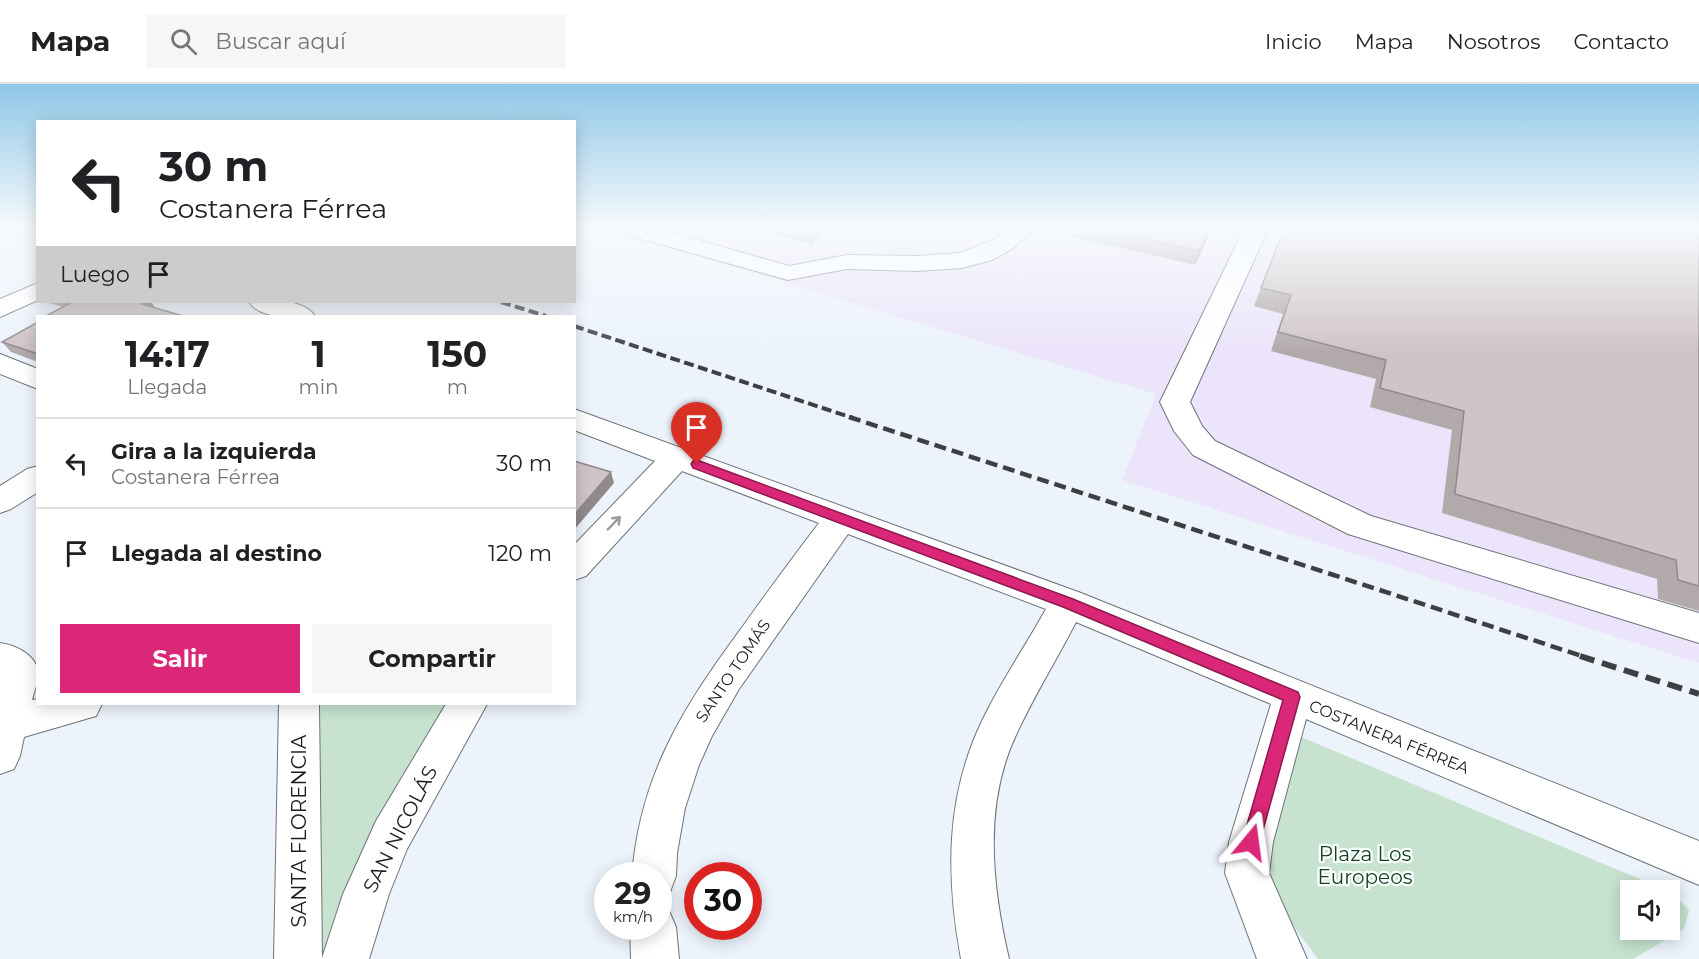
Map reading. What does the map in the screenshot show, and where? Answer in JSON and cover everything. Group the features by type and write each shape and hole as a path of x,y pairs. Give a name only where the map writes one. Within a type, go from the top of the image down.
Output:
{"street":[{"path":"777,270 788,273 815,270"},
{"path":"1237,270 1175,402 1189,431 1204,448 1360,525 1699,628"},
{"path":"0,309 36,291"},
{"path":"265,303 299,315"},
{"path":"0,363 36,379"},
{"name":"COSTANERA FÉRREA","path":"576,420 1068,603 1699,864"},
{"path":"576,565 677,457"},
{"path":"0,501 36,478"},
{"name":"SANTO TOMÁS","path":"656,862 661,823 673,779 689,738 710,702 808,562 842,518"},
{"path":"985,959 975,911 971,867 976,797 994,737 1068,603"},
{"path":"0,659 7,660 19,670 4,740"},
{"path":"1283,959 1276,948 1247,873 1251,842 1292,697"},
{"path":"4,740 80,705"},
{"name":"SANTA FLORENCIA","path":"298,959 299,705"},
{"name":"SAN NICOLÁS","path":"345,959 366,894 392,836 466,705"},
{"path":"654,940 655,959"}],"shaded area":[{"path":"741,270 1699,270 1699,663 1122,480 1156,394"}],"green space":[{"path":"302,705 445,705 400,779 336,959 310,959"},
{"name":"Plaza Los Europeos","path":"1294,734 1642,880 1620,880 1620,940 1665,940 1633,959 1318,959 1269,894 1255,871"},
{"name":"Plaza Los Europeos","path":"1680,900 1689,910 1684,929 1680,931"}],"building":[{"path":"1268,270 1699,270 1699,586 1678,580 1676,560 1455,494 1464,411 1380,388 1386,360 1278,332 1291,295 1261,288"},
{"path":"70,303 144,303 142,304 180,315 48,315"},
{"path":"36,323 36,353 2,342"},
{"path":"576,462 611,472 576,513"}],"railway":[{"path":"504,303 543,315"},
{"path":"576,327 853,418"},
{"path":"849,417 1585,657"},
{"path":"1580,656 1699,694"}],"route":[{"path":"697,464 1068,603 1292,697 1251,842"}]}
